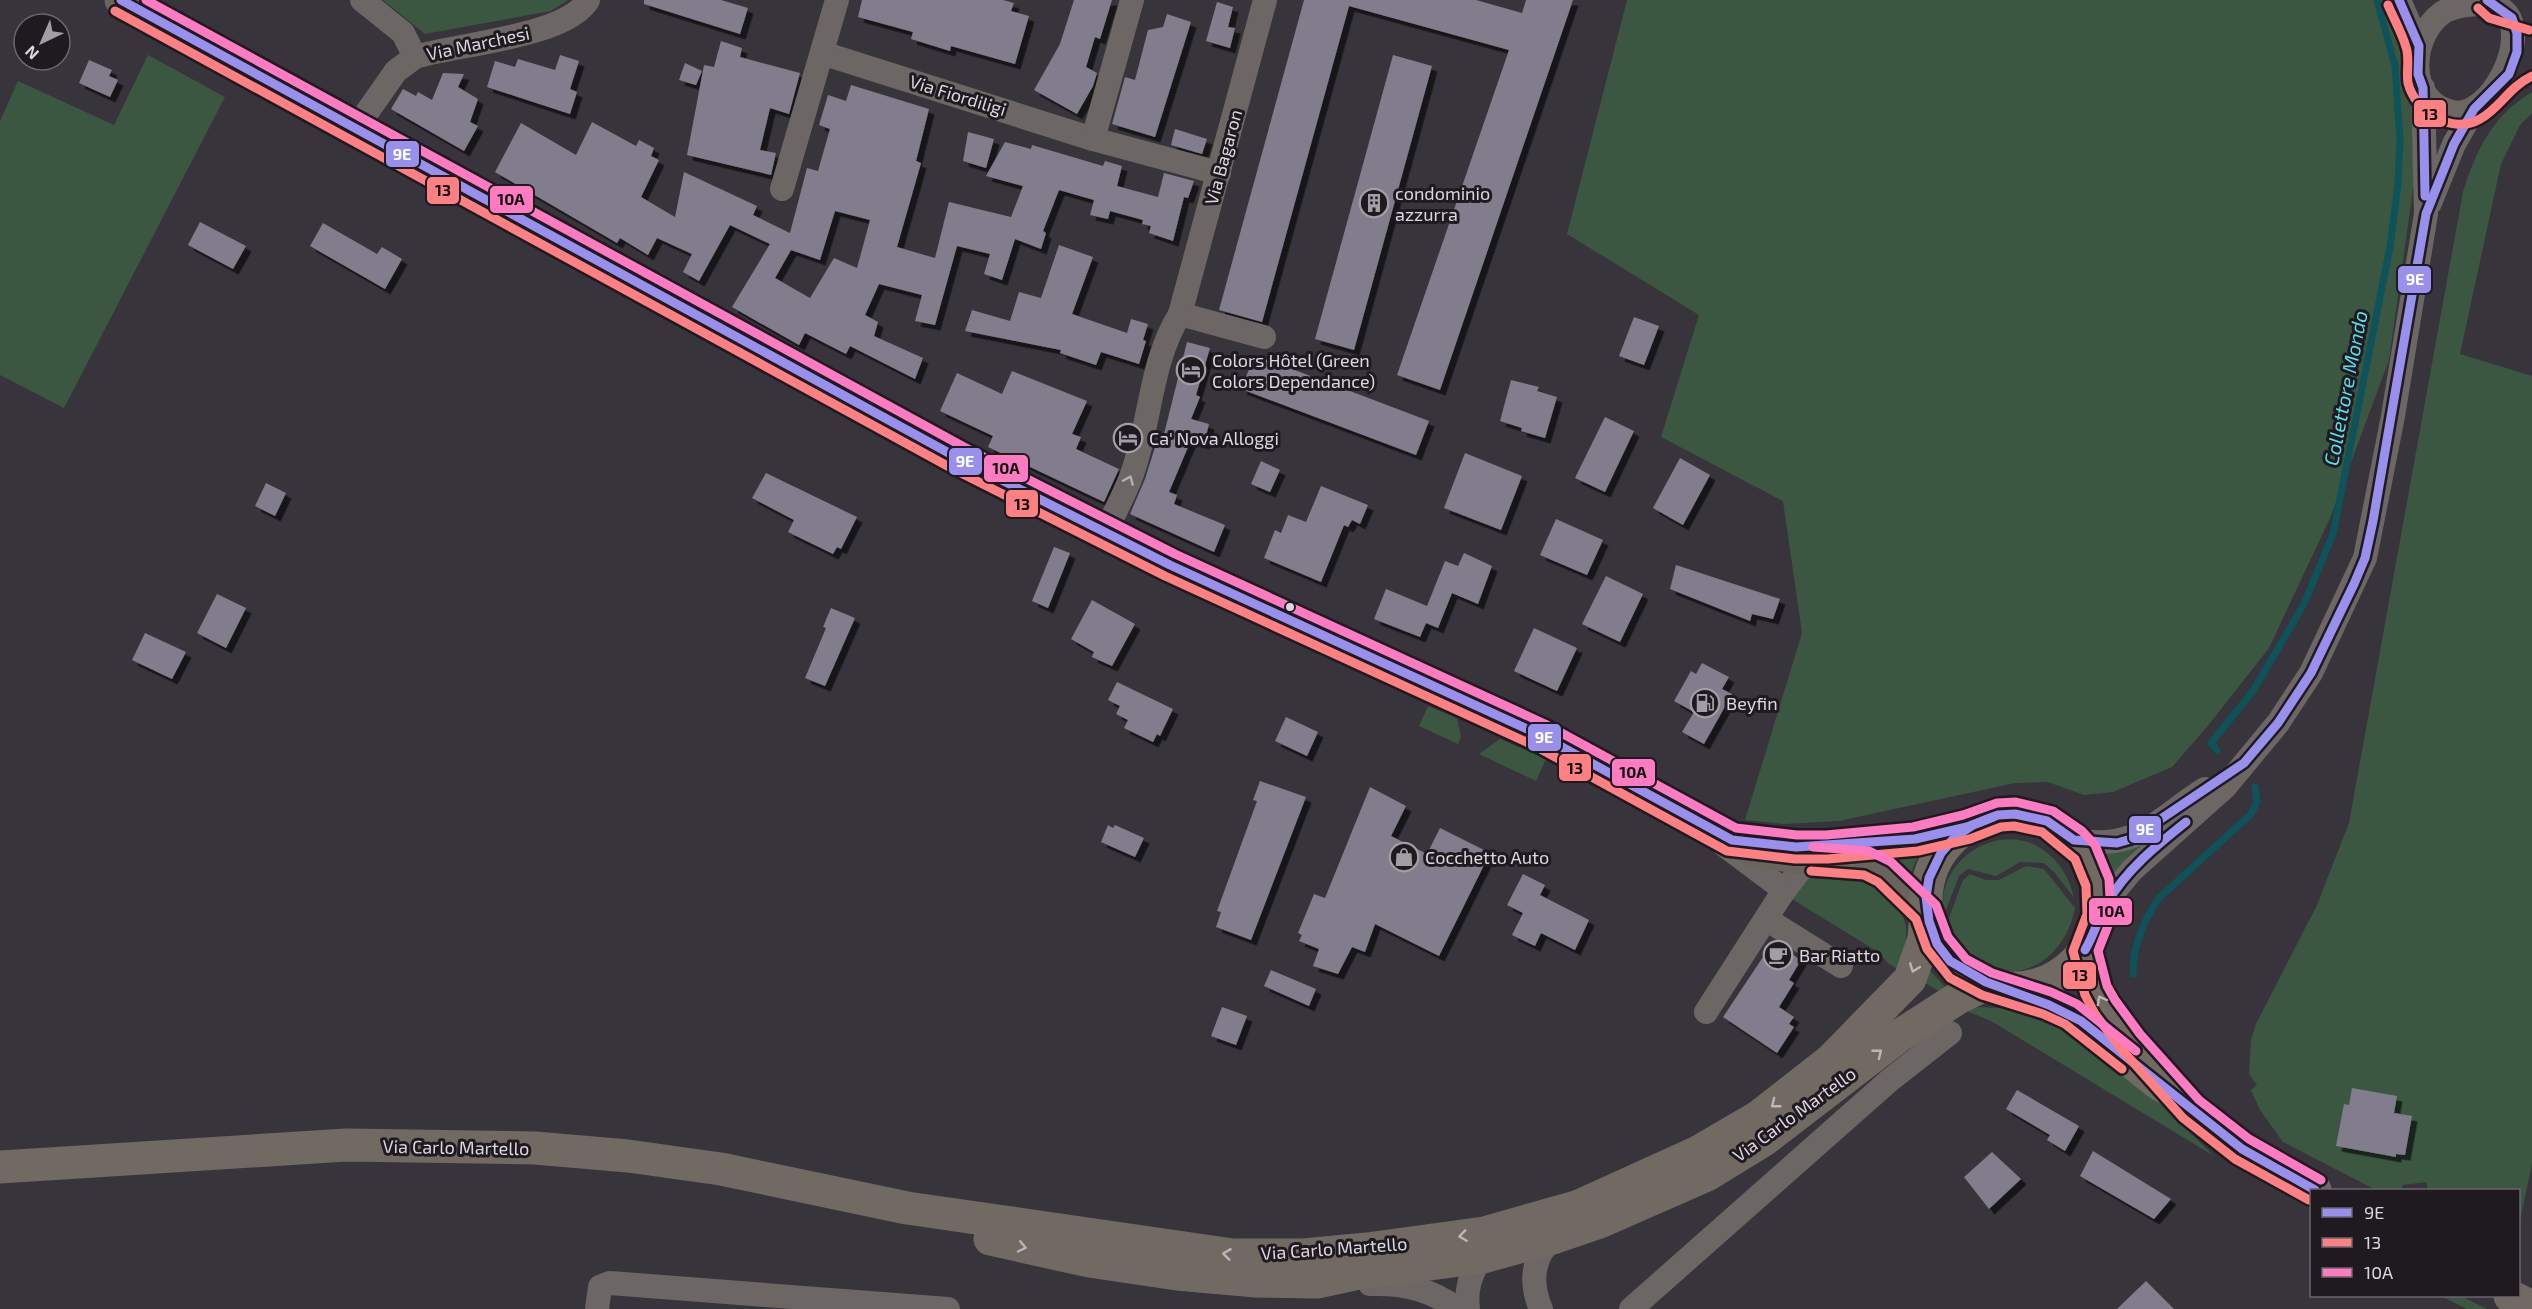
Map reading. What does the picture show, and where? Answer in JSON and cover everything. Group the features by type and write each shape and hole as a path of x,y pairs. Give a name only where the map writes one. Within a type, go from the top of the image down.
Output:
{"main road":[{"path":"121,0 801,374 1105,533 1540,735 1719,833 1766,853 1846,860 1878,868 1926,912"},
{"path":"1719,833 1796,847 1827,847 1915,839 1967,827 1998,815 2023,815 2047,821 2074,840 2085,852 2098,883 2099,916 2085,950 2066,971 2036,986 1995,986"},
{"path":"1967,827 1954,837 1934,863 1926,895 1926,912 1930,928 1946,957 1972,978 2047,1003 2071,1014 2242,1149 2312,1189"},
{"name":"Via Carlo Martello","path":"0,1167 346,1145 535,1148 721,1169 907,1208 1233,1255 1303,1255 1367,1249 1484,1233 1579,1206 1688,1157 1758,1117 1831,1060 1910,979 1924,939 1926,912"},
{"path":"2085,950 2096,991 2105,1007 2192,1109"},
{"name":"Via Carlo Martello","path":"907,1208 998,1242 1089,1261 1177,1274 1256,1281 1317,1282 1354,1274 1483,1257 1556,1237 1646,1203 1707,1175 1764,1140 1902,1034 1958,998 1995,986"},
{"path":"2512,1297 2532,1307"}],"street":[{"path":"362,0 403,33 415,57"},
{"name":"Via Marchesi","path":"356,128 396,70 415,57 553,25 578,13 588,0"},
{"path":"782,189 837,0"},
{"path":"1093,139 1132,0"},
{"name":"Via Bagaron","path":"1105,533 1132,473 1153,384 1169,332 1180,314 1265,0"},
{"path":"2399,0 2418,46 2418,74 2423,88 2435,104 2443,109 2461,113 2474,109"},
{"path":"2418,46 2426,30 2444,11 2463,5 2494,6 2532,18"},
{"path":"2494,6 2512,18 2517,33 2517,52 2509,74"},
{"name":"Via Fiordiligi","path":"822,53 1093,139 1219,173"},
{"path":"2426,214 2454,144 2474,109 2509,74 2532,62"},
{"path":"2099,916 2132,870 2225,787 2278,723 2311,673 2365,558 2393,416 2426,214 2423,88"},
{"path":"1180,314 1264,337"},
{"path":"2074,840 2117,843 2131,839 2244,763"},
{"path":"1719,833 1727,848 1780,886 1782,895"},
{"path":"1706,1012 1800,870 1818,859"},
{"path":"1766,919 1841,966"},
{"name":"Via Carlo Martello","path":"1631,1309 1881,1088 1950,1033"},
{"name":"Via Carlo Martello","path":"1468,1309 1471,1279 1483,1257 1505,1240 1604,1209 1653,1186 1689,1165 1742,1126"},
{"path":"1541,1308 1533,1289 1533,1275 1543,1250 1556,1237"},
{"name":"Via Carlo Martello","path":"1317,1282 1341,1286 1398,1283 1437,1295 1458,1309"},
{"path":"597,1309 600,1287 610,1283 948,1309"}],"green space":[{"path":"383,0 568,0 551,11 425,34"},
{"path":"1627,0 2392,0 2410,63 2414,182 2389,360 2331,516 2269,648 2207,727 2172,767 2113,792 2084,795 2048,782 2015,783 1839,821 1784,824 1745,820 1802,633 1783,501 1661,437 1699,315 1567,234"},
{"path":"148,55 225,97 64,408 0,375 0,121 18,81 114,125"},
{"path":"2532,92 2532,113 2520,125 2501,164 2460,354 2532,376 2532,1164 2520,1220 2520,1189 2428,1189 2426,1182 2403,1185 2401,1189 2374,1189 2283,1142 2260,1110 2251,1090 2257,1085 2249,1074 2251,1040 2256,1024 2317,905 2349,823 2463,192 2480,148 2496,123 2518,101"},
{"path":"1428,706 1457,718 1461,737 1458,744 1419,726"},
{"path":"1500,739 1546,759 1536,781 1479,754"},
{"path":"2152,838 2110,880 2099,853"},
{"path":"2014,839 2038,846 2065,873 2074,898 2055,873 2044,863 2020,862 1996,876 1968,869 1959,876 1944,915 1945,889 1956,866 1975,849 2000,840"},
{"path":"1922,848 1908,879 1879,857"},
{"path":"2026,866 2044,869 2075,908 2066,933 2053,952 2036,965 2016,971 1996,971 1977,963 1960,948 1946,926 1963,880 1970,874 1986,880 1999,880"},
{"path":"1813,873 1870,878 1892,902 1904,918 1906,928 1901,971 1889,964 1878,952 1792,899"},
{"path":"1927,967 1945,987 1948,997 1921,980"},
{"path":"1980,1007 2020,1009 2050,1016 2139,1082 2214,1156 1991,1021 1964,1010"},
{"path":"2443,1297 2463,1297 2487,1309 2467,1309"}],"building":[{"path":"644,0 721,0 748,8 740,34 644,4"},
{"path":"862,0 1003,0 1014,3 1011,11 1029,16 1015,64 951,46 950,51 911,39 913,32 858,17"},
{"path":"1074,0 1112,0 1100,39 1095,37 1086,67 1097,73 1093,86 1077,114 1034,90 1060,44"},
{"path":"1304,0 1476,0 1522,13 1526,0 1573,0 1440,390 1397,375 1509,50 1349,6 1262,322 1219,310"},
{"path":"1217,2 1233,7 1228,27 1235,28 1230,48 1206,41"},
{"path":"1167,14 1191,22 1155,137 1112,124 1125,77 1135,80 1148,30 1163,27"},
{"path":"721,41 742,48 740,57 800,73 789,114 770,108 760,150 776,153 771,175 687,155 704,65 714,67"},
{"path":"560,55 579,61 570,89 577,92 570,114 487,87 495,61 515,67 518,59 555,70"},
{"name":"condominio azzurra","path":"1393,55 1432,66 1354,350 1315,339"},
{"path":"89,60 112,70 109,76 118,80 110,97 79,83"},
{"path":"685,63 702,71 696,85 679,80"},
{"path":"443,73 464,74 458,87 478,99 470,122 478,126 464,151 391,109 403,89 416,96 418,92 432,100"},
{"path":"851,85 929,109 916,161 921,163 897,247 935,258 949,202 1011,217 1023,186 986,176 1005,142 1031,149 1032,145 1103,166 1105,161 1122,166 1117,186 1158,197 1164,173 1194,181 1188,198 1184,197 1173,241 1149,233 1151,226 1142,224 1143,220 1110,211 1108,219 1090,215 1094,200 1059,190 1043,231 1046,233 1041,249 1015,239 1002,280 984,274 990,254 957,246 935,325 915,321 922,295 879,284 865,315 878,322 874,336 923,358 915,379 850,346 846,354 805,333 799,345 732,307 770,244 730,225 699,281 683,272 692,254 657,238 648,255 620,238 617,243 495,172 521,123 576,155 592,122 636,146 639,140 654,148 651,156 659,160 641,197 675,217 684,172 757,206 753,215 790,233 807,168 818,171 830,129 819,125 828,95 846,101","holes":["835,211 870,220 857,268 834,258 810,298 775,278 791,250 820,260"]},
{"path":"1175,129 1207,139 1202,154 1171,145"},
{"path":"968,132 994,139 986,168 963,161"},
{"path":"200,222 246,246 233,269 188,245"},
{"path":"323,223 377,254 382,247 402,259 385,289 310,246"},
{"path":"1059,245 1093,257 1072,314 1127,333 1131,319 1148,324 1139,364 1101,352 1096,365 1060,353 1061,350 965,331 972,310 1010,321 1019,292 1041,298"},
{"path":"1634,317 1659,326 1644,365 1619,356"},
{"path":"1187,342 1210,348 1196,395 1200,397 1191,419 1209,424 1204,444 1191,440 1169,492 1177,495 1174,504 1225,525 1214,552 1130,514 1145,479 1156,444 1161,446"},
{"path":"1255,355 1429,421 1416,455 1241,389"},
{"path":"1012,371 1087,401 1072,434 1081,437 1076,449 1119,469 1104,502 988,447 993,436 940,411 957,373 1002,394"},
{"path":"1511,380 1539,387 1537,391 1557,397 1545,438 1521,431 1522,428 1500,421"},
{"path":"1605,417 1634,431 1605,492 1575,478"},
{"path":"1465,453 1522,476 1501,530 1444,508"},
{"path":"1680,458 1710,475 1683,525 1653,508"},
{"path":"1261,461 1280,470 1270,492 1251,484"},
{"path":"766,473 857,517 841,549 837,547 833,554 788,532 794,520 752,498"},
{"path":"266,483 286,493 275,516 255,506"},
{"path":"1321,486 1368,505 1360,524 1352,520 1348,527 1344,525 1321,582 1264,558 1275,530 1281,533 1288,515 1306,522"},
{"path":"1556,519 1603,540 1587,575 1540,555"},
{"path":"1054,547 1070,553 1048,608 1032,601"},
{"path":"1464,553 1492,566 1478,604 1452,593 1438,628 1426,623 1420,637 1374,619 1386,589 1427,606 1445,561 1458,566"},
{"path":"1676,565 1780,599 1773,619 1752,614 1750,621 1670,589"},
{"path":"1606,576 1643,594 1620,642 1582,624"},
{"path":"217,594 246,608 226,648 197,633"},
{"path":"1092,600 1135,624 1112,666 1092,657 1094,652 1071,639"},
{"path":"831,608 855,618 825,686 805,678 826,628 823,627"},
{"path":"1534,628 1577,648 1557,691 1514,671"},
{"path":"145,633 186,652 172,679 132,660"},
{"path":"1702,663 1729,677 1722,689 1732,694 1704,744 1682,732 1694,712 1674,701 1691,671 1696,674"},
{"path":"1117,682 1173,709 1160,736 1157,734 1153,742 1124,728 1128,720 1116,714 1120,706 1108,700"},
{"path":"1286,717 1318,732 1307,756 1275,741"},
{"path":"1260,781 1306,797 1251,940 1216,927 1221,912 1217,911 1257,801 1253,800"},
{"path":"1370,787 1406,806 1391,836 1427,854 1440,828 1490,853 1439,956 1375,924 1365,952 1352,947 1338,974 1313,966 1319,949 1299,941 1302,935 1298,933 1314,894 1325,898"},
{"path":"1108,825 1113,828 1115,825 1144,838 1135,857 1101,842"},
{"path":"1523,874 1545,885 1540,895 1589,920 1575,950 1541,933 1535,946 1512,935 1523,913 1507,905"},
{"path":"1773,942 1801,960 1789,980 1794,983 1779,1007 1794,1017 1789,1024 1794,1027 1777,1053 1723,1017"},
{"path":"1271,970 1316,989 1309,1006 1264,986"},
{"path":"1222,1007 1247,1016 1236,1045 1211,1036"},
{"path":"2352,1088 2397,1096 2394,1113 2412,1116 2405,1155 2396,1154 2396,1157 2336,1146 2344,1104 2349,1105"},
{"path":"2017,1090 2079,1126 2065,1151 2047,1140 2050,1135 2006,1109"},
{"path":"2093,1151 2171,1199 2154,1219 2080,1176"},
{"path":"1992,1152 2021,1179 1989,1209 1964,1177"},
{"path":"2146,1281 2174,1309 2117,1309"}],"waterway":[{"name":"Collettore Mondo","path":"2217,750 2211,743 2253,691 2304,604 2333,534 2390,247 2398,184 2400,141 2395,66 2377,0"},
{"name":"Collettore Mondo","path":"2133,974 2137,944 2153,907 2159,898 2251,814 2257,802 2255,787"}],"transit line":[{"name":"9E","path":"121,0 958,458 1170,565 1540,735 1732,840 1796,847 1915,839 1967,827 1998,815 2015,814 2047,821 2074,840 2117,843 2131,839 2244,763 2278,723 2311,673 2365,558 2426,214 2454,144 2474,109 2509,74 2517,52 2517,33 2512,18 2487,0"},
{"name":"10A","path":"146,0 964,447 1175,554 1545,724 1736,828 1797,835 1826,835 1913,827 1963,815 1997,803 2016,802 2053,811 2082,831 2095,845 2109,879 2111,918 2098,951 2107,986 2115,1000 2140,1034 2199,1100 2249,1139 2321,1180"},
{"name":"9E","path":"2399,0 2419,46 2418,74 2423,88 2425,196"},
{"name":"13","path":"2388,5 2407,51 2408,83 2412,94 2418,103 2436,118 2458,124 2480,119 2493,110 2517,86 2532,76"},
{"name":"13","path":"2478,8 2489,18 2529,30"},
{"name":"13","path":"115,11 953,469 1165,576 1535,746 1727,851 1795,859 1828,859 1918,851 1970,839 2001,827 2014,826 2042,832 2075,859 2086,886 2087,914 2073,951 2085,995 2095,1014 2122,1050 2183,1118 2235,1159 2309,1200"},
{"name":"9E","path":"1993,817 1973,825 1955,837 1941,853 1929,878 1926,897 1929,921 1937,944 1950,961 1986,982 2049,1005 2081,1021 2242,1149 2313,1189"},
{"name":"9E","path":"2085,950 2104,909 2123,880 2153,849 2186,822"},
{"name":"10A","path":"1813,847 1869,851 1891,862 1936,905 1948,937 1966,959 1992,973 2051,992 2077,1004 2136,1051"},
{"name":"13","path":"1811,871 1864,875 1878,882 1916,919 1927,949 1950,978 1982,995 2043,1014 2065,1024 2122,1069"}],"place":[{"name":"condominio azzurra","path":"1374,203"},
{"name":"Colors Hôtel (Green Colors Dependance)","path":"1191,370"},
{"name":"Ca' Nova Alloggi","path":"1128,438"},
{"name":"Beyfin","path":"1705,703"},
{"name":"Cocchetto Auto","path":"1404,857"},
{"name":"Bar Riatto","path":"1778,955"}]}
